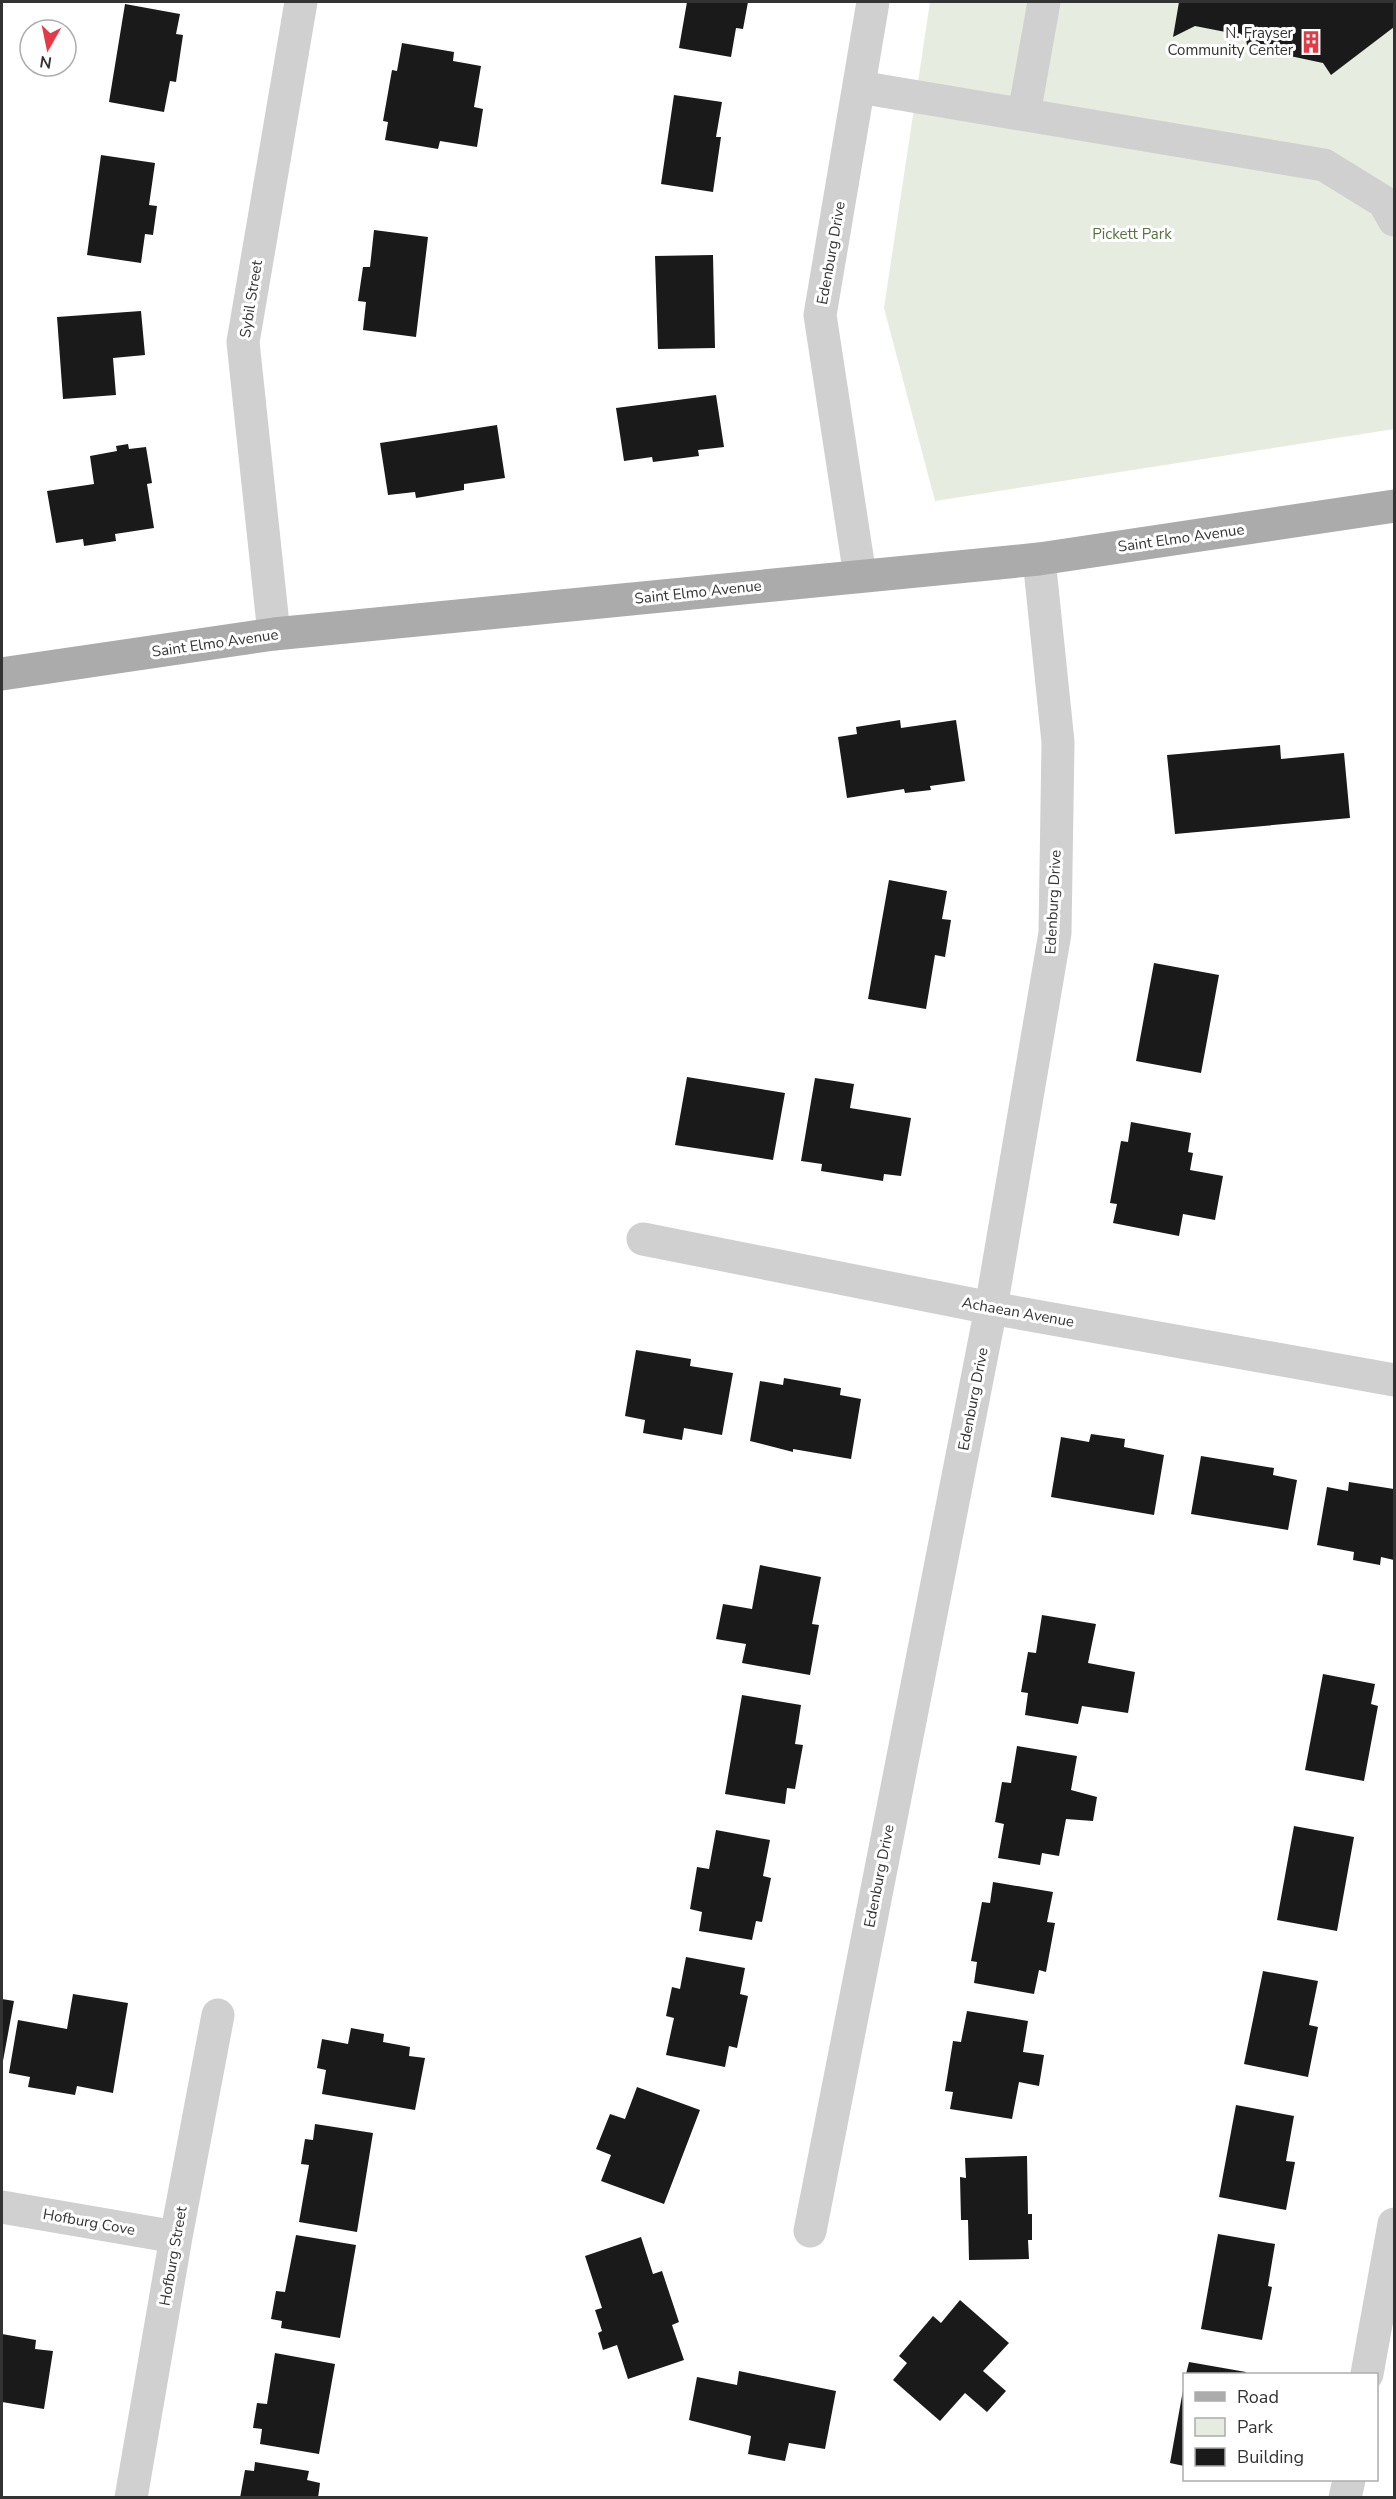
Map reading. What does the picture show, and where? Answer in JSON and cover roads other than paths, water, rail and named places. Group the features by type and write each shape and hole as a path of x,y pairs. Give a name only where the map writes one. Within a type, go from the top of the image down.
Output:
{"main road":[{"name":"Saint Elmo Avenue","path":"2,674 274,634 1039,559 1395,506"}],"street":[{"name":"Sybil Street","path":"274,634 243,342 301,2"},
{"name":"Edenburg Drive","path":"860,576 820,315 873,2"},
{"path":"1024,114 1044,2"},
{"path":"858,87 1324,165 1391,205"},
{"name":"Edenburg Drive","path":"810,2231 991,1308 1055,933 1058,742 1039,559"},
{"name":"Achaean Avenue","path":"643,1239 991,1308 1395,1380"},
{"name":"Hofburg Street","path":"131,2498 176,2237 218,2015"},
{"name":"Hofburg Cove","path":"2,2207 176,2237"},
{"path":"1367,2373 1395,2224"},
{"path":"1345,2498 1348,2481"}],"place":[{"name":"N. Frayser Community Center","path":"1311,42"}],"park label":[{"name":"Pickett Park","path":"1132,234"}]}
